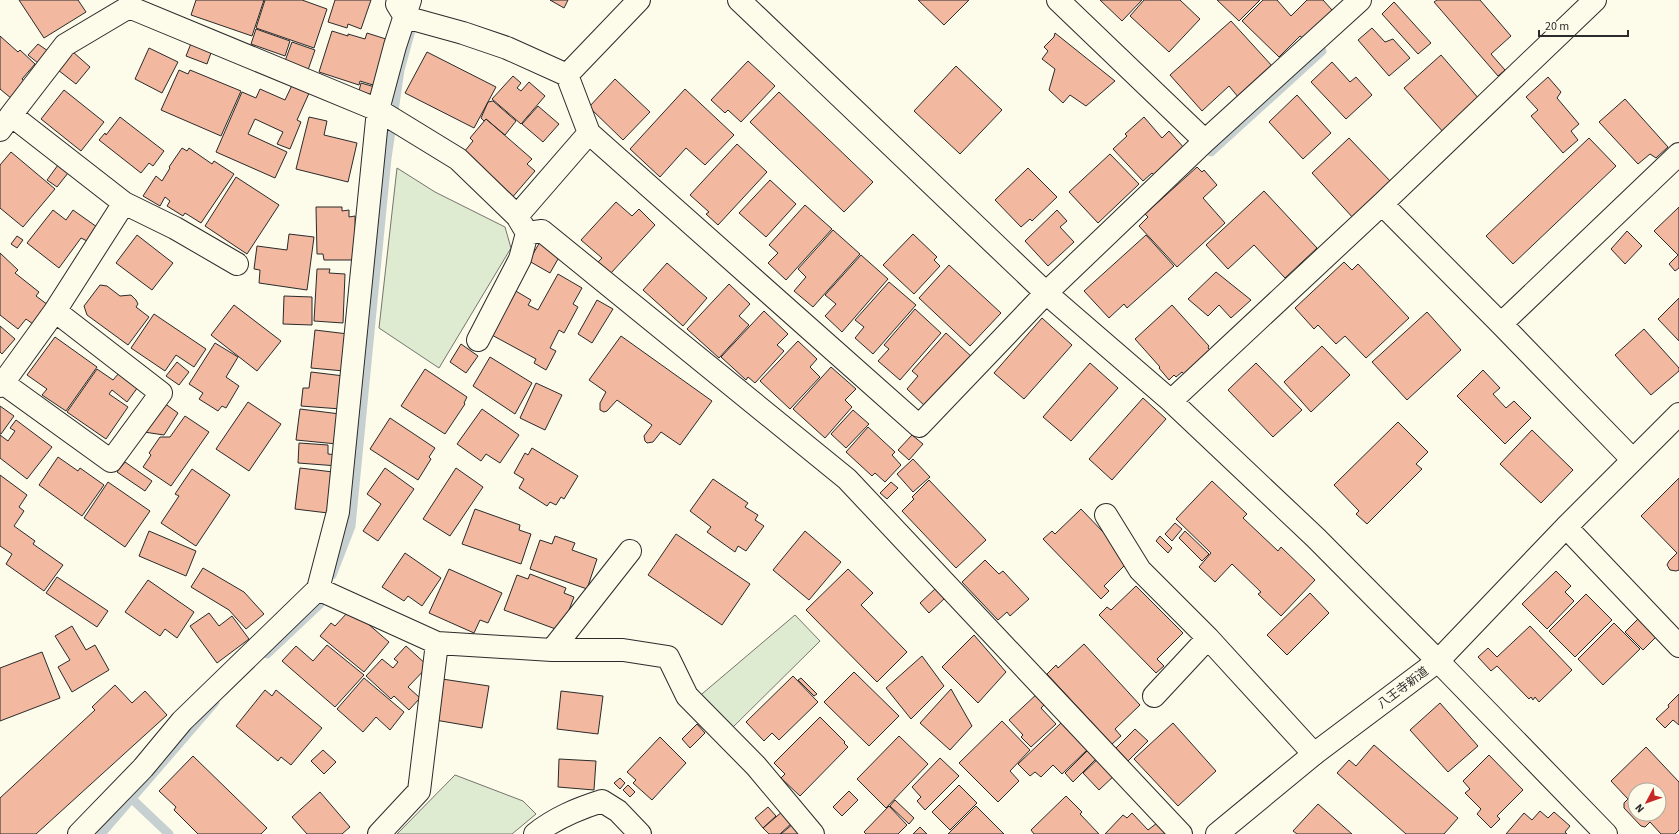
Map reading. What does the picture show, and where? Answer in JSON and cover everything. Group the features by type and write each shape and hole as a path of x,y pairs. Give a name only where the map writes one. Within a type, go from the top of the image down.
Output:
{"street":[{"path":"567,75 639,0"},
{"path":"739,0 1046,292 1171,401 1316,538 1438,661 1566,527 1679,414"},
{"path":"1058,0 1205,141"},
{"path":"1171,401 1382,204 1596,0"},
{"path":"79,834 143,768 182,721 318,589 338,512 378,110 395,46 403,6 463,33 507,48 567,75 589,133 920,426 1046,292 1205,141 1356,1"},
{"path":"237,264 175,228 124,203 6,123 65,45 129,7 378,110 458,159 522,224 542,231 847,480 1181,834"},
{"path":"478,340 520,259 522,224 589,133"},
{"path":"1501,324 1679,154"},
{"path":"55,311 161,393 111,461 2,385 55,311 124,203"},
{"path":"1382,204 1634,460"},
{"path":"1106,515 1140,570 1208,638 1314,754"},
{"path":"1566,527 1679,646"},
{"path":"552,650 630,551"},
{"path":"318,589 437,644 552,650 623,650 668,657 687,696 756,766 813,834"},
{"path":"1154,696 1208,638"},
{"path":"379,834 420,791 437,644"},
{"name":"八王寺新道","path":"1217,834 1314,754 1438,661 1606,834"},
{"path":"535,834 550,822 580,808 602,801 618,811 640,834"}],"green space":[{"path":"397,168 435,192 505,227 511,248 439,368 379,328"},
{"path":"795,615 820,641 730,730 696,699"},
{"path":"455,775 523,801 536,814 512,834 397,834"}],"building":[{"path":"19,0 78,0 86,12 44,38"},
{"path":"196,0 264,0 252,36 191,15"},
{"path":"265,0 302,0 327,9 314,48 256,28"},
{"path":"335,0 371,0 361,29 348,24 347,28 328,22"},
{"path":"550,0 568,0 564,8"},
{"path":"918,0 969,0 944,25"},
{"path":"1100,0 1142,0 1122,21"},
{"path":"1144,0 1180,0 1200,19 1169,52 1130,16"},
{"path":"1217,0 1260,0 1239,21"},
{"path":"1263,0 1277,0 1291,16 1307,0 1323,0 1332,10 1304,39 1300,36 1279,57 1242,21"},
{"path":"1437,0 1480,0 1511,36 1491,54 1505,70 1498,76 1434,2"},
{"path":"1394,2 1431,43 1418,54 1382,14"},
{"path":"1231,21 1273,67 1239,98 1229,86 1202,111 1170,75"},
{"path":"1372,28 1385,42 1393,39 1410,58 1389,76 1358,40"},
{"path":"256,29 290,41 285,56 251,44"},
{"path":"332,31 365,39 367,33 389,40 373,85 360,81 359,85 319,72"},
{"path":"1055,33 1115,81 1086,106 1070,95 1063,103 1049,90 1055,69 1042,59 1048,51 1044,47 1054,37"},
{"path":"0,36 18,52 20,50 35,64 22,79 26,83 12,99 0,89"},
{"path":"192,41 212,50 207,64 186,56"},
{"path":"292,42 315,50 308,70 285,61"},
{"path":"38,44 48,51 38,63 28,55"},
{"path":"149,48 178,62 162,93 135,79"},
{"path":"73,52 90,67 76,84 58,70"},
{"path":"427,52 496,87 474,128 405,93"},
{"path":"1441,55 1480,100 1444,133 1404,88"},
{"path":"748,61 775,86 741,122 728,110 725,113 711,100"},
{"path":"1332,62 1350,82 1356,77 1372,95 1346,119 1311,82"},
{"path":"956,66 1002,110 960,154 914,111"},
{"path":"179,70 188,74 190,70 241,91 221,136 161,110"},
{"path":"513,76 521,83 517,88 521,91 529,82 545,96 521,124 492,99"},
{"path":"1548,77 1561,92 1557,98 1579,124 1571,131 1578,140 1563,153 1531,116 1538,110 1526,97"},
{"path":"615,79 650,112 623,140 589,107"},
{"path":"293,83 310,91 297,120 301,122 290,149 277,144 283,132 255,119 248,134 287,152 275,178 216,152 242,92 256,98 260,89 285,100"},
{"path":"361,83 375,87 373,95 359,91"},
{"path":"685,89 734,135 705,165 686,148 660,177 630,149"},
{"path":"64,90 104,122 81,151 41,119"},
{"path":"779,92 873,182 844,212 750,122"},
{"path":"1297,95 1331,133 1303,159 1269,122"},
{"path":"1625,99 1668,147 1656,158 1650,154 1638,164 1599,122"},
{"path":"493,101 516,121 505,135 486,119 484,121 481,118 488,102"},
{"path":"538,106 559,124 543,142 522,124"},
{"path":"120,117 164,151 153,166 149,163 141,173 99,140 105,133 106,135"},
{"path":"309,117 327,121 324,135 357,143 348,182 296,169"},
{"path":"1144,117 1162,138 1169,131 1185,149 1155,176 1152,173 1143,181 1113,149 1127,136 1125,134"},
{"path":"486,119 532,159 527,164 535,171 510,200 460,157 473,141 470,138"},
{"path":"1349,138 1392,183 1354,219 1312,173"},
{"path":"1589,138 1616,166 1513,264 1486,236"},
{"path":"737,144 767,172 718,225 706,214 709,212 690,195"},
{"path":"182,148 187,151 189,148 212,164 214,161 234,174 201,223 185,213 183,216 167,206 170,201 165,197 160,206 143,196 156,176 162,181 170,168 169,167"},
{"path":"11,152 55,189 23,227 0,208 0,165"},
{"path":"1110,154 1139,184 1098,223 1069,192"},
{"path":"58,165 68,173 57,187 47,180"},
{"path":"1197,167 1202,172 1204,170 1217,185 1203,198 1225,223 1177,267 1139,226 1148,217 1145,214"},
{"path":"1028,168 1057,197 1032,221 1030,219 1021,227 995,200"},
{"path":"236,177 279,205 247,254 205,226"},
{"path":"770,180 796,204 766,237 739,213"},
{"path":"1264,191 1317,248 1285,278 1254,245 1228,269 1206,245"},
{"path":"616,202 632,216 639,209 655,225 611,273 598,262 602,258 581,240"},
{"path":"805,205 832,229 786,280 768,263 778,253 769,245"},
{"path":"316,207 342,207 342,211 349,210 349,217 355,216 356,260 324,260 323,254 317,254"},
{"path":"1679,207 1679,268 1675,271 1669,264 1678,255 1654,231"},
{"path":"53,210 66,220 73,210 97,227 87,241 81,238 59,268 27,243"},
{"path":"1057,210 1067,221 1060,227 1074,242 1048,266 1025,241"},
{"path":"833,230 860,254 813,307 794,291 806,277 798,269"},
{"path":"1627,231 1642,246 1625,264 1611,249"},
{"path":"289,234 314,237 307,290 259,283 260,270 254,269 257,246 287,250"},
{"path":"913,234 937,257 934,260 940,266 914,294 883,265"},
{"path":"137,235 173,263 152,290 116,263"},
{"path":"1146,235 1174,266 1127,308 1124,304 1109,318 1084,291"},
{"path":"17,236 23,240 17,248 11,244"},
{"path":"541,240 562,252 550,273 529,261"},
{"path":"0,253 18,270 15,273 39,292 36,296 48,305 33,324 26,319 18,329 0,315"},
{"path":"861,255 888,279 842,332 825,316 836,304 825,295"},
{"path":"1344,262 1352,270 1358,264 1409,318 1366,358 1345,336 1336,344 1318,325 1314,329 1295,308"},
{"path":"667,263 707,298 683,326 643,290"},
{"path":"949,265 1001,313 970,346 919,298"},
{"path":"317,269 330,269 329,273 345,274 343,323 314,321"},
{"path":"1216,272 1251,300 1231,318 1219,305 1208,316 1188,299"},
{"path":"558,274 582,288 573,304 578,307 564,333 559,330 550,348 556,351 546,370 534,363 536,359 490,334 514,290 531,300 528,305 538,310"},
{"path":"889,282 916,305 873,354 855,338 864,327 855,320"},
{"path":"729,284 750,304 739,316 749,325 719,358 687,329"},
{"path":"100,285 107,286 120,296 131,295 138,304 136,307 149,317 128,345 87,315 84,306"},
{"path":"284,296 312,297 312,325 283,324"},
{"path":"1679,298 1679,341 1658,319"},
{"path":"597,300 613,309 592,343 578,334"},
{"path":"234,305 281,341 257,371 211,335"},
{"path":"1172,305 1209,346 1208,348 1211,351 1185,375 1182,372 1176,377 1174,375 1169,380 1159,368 1160,367 1135,339"},
{"path":"915,309 941,333 900,380 878,361 889,349 884,345"},
{"path":"764,311 788,334 777,345 784,351 755,383 748,377 746,380 721,357"},
{"path":"1427,312 1461,350 1407,400 1372,362"},
{"path":"154,314 206,349 194,367 176,355 165,371 131,348"},
{"path":"1042,318 1072,345 1024,399 994,373"},
{"path":"0,326 15,339 2,354 0,352"},
{"path":"1644,329 1679,368 1679,371 1651,395 1615,355"},
{"path":"315,330 348,334 344,371 311,368"},
{"path":"946,333 973,358 927,408 907,389 918,376 912,371"},
{"path":"621,336 712,401 680,445 661,432 653,442 647,443 644,436 652,425 617,400 607,411 604,412 600,410 600,403 606,392 589,380"},
{"path":"55,337 97,367 66,411 42,395 47,389 27,375"},
{"path":"798,341 817,359 810,367 820,377 790,409 760,381"},
{"path":"215,343 238,357 226,377 239,386 226,408 222,406 218,411 199,399 203,393 189,384"},
{"path":"461,344 478,356 466,373 450,362"},
{"path":"1322,346 1350,375 1311,412 1284,382"},
{"path":"490,357 532,383 515,414 473,386"},
{"path":"177,362 189,372 179,385 166,376"},
{"path":"1090,363 1118,388 1071,441 1043,417"},
{"path":"1256,363 1302,410 1273,437 1228,390"},
{"path":"831,367 856,389 845,400 852,407 825,438 793,409"},
{"path":"97,369 113,380 119,373 138,387 127,402 112,390 109,394 128,407 106,439 67,412"},
{"path":"425,369 467,397 464,403 465,404 445,434 401,406"},
{"path":"1483,370 1500,388 1493,394 1506,408 1514,401 1531,418 1505,444 1457,396"},
{"path":"311,372 344,376 341,409 301,406 303,388 309,388"},
{"path":"536,383 562,395 545,430 520,418"},
{"path":"1143,398 1166,419 1112,480 1089,459"},
{"path":"248,402 281,424 249,471 216,449"},
{"path":"164,403 178,413 164,435 144,432"},
{"path":"0,406 14,416 1,434 0,434"},
{"path":"300,409 340,414 337,444 296,440"},
{"path":"482,409 519,435 500,463 486,454 481,461 457,444"},
{"path":"853,410 869,424 846,448 831,434"},
{"path":"185,416 209,432 171,486 143,467 151,455 149,453 160,437 170,437"},
{"path":"390,418 435,448 429,457 431,459 418,480 370,449"},
{"path":"16,420 52,447 27,479 0,458 0,435 8,441 15,431 10,428"},
{"path":"1398,422 1428,452 1416,464 1422,469 1367,524 1356,514 1359,511 1334,485"},
{"path":"868,427 895,452 892,455 901,465 885,482 875,473 872,476 846,452"},
{"path":"1532,430 1573,470 1541,503 1500,464"},
{"path":"912,435 923,444 909,460 898,450"},
{"path":"299,443 328,445 328,454 338,455 338,466 298,463"},
{"path":"532,448 578,476 564,499 561,497 556,505 550,502 547,506 519,488 524,479 514,473 525,453 528,455"},
{"path":"58,457 78,471 80,468 104,485 82,516 39,485"},
{"path":"913,459 930,477 913,492 897,474"},
{"path":"125,462 152,481 145,491 117,472"},
{"path":"300,468 333,472 328,513 295,509"},
{"path":"385,468 414,489 378,541 363,531 381,504 367,494"},
{"path":"456,468 483,487 450,536 423,519"},
{"path":"192,469 230,495 196,546 161,523 179,496 175,494"},
{"path":"0,475 27,495 19,507 24,511 14,526 35,541 33,544 63,565 44,591 6,564 12,554 0,546"},
{"path":"1679,478 1679,570 1676,571 1670,570 1667,565 1677,553 1641,516"},
{"path":"713,479 748,503 745,507 758,515 755,520 764,526 746,551 738,546 735,552 707,532 711,527 690,511"},
{"path":"929,480 986,540 956,568 902,511 914,499 912,497"},
{"path":"1212,481 1247,514 1243,518 1278,551 1281,547 1315,580 1281,616 1258,594 1261,592 1232,564 1215,582 1199,567 1211,553 1176,519"},
{"path":"108,482 150,511 125,547 84,518"},
{"path":"891,482 898,488 887,499 880,493"},
{"path":"475,509 520,525 519,530 531,534 521,564 462,544"},
{"path":"1081,509 1130,560 1104,586 1109,591 1101,599 1043,539 1052,531 1055,534"},
{"path":"1175,523 1182,529 1172,541 1165,534"},
{"path":"149,531 196,551 186,576 139,556"},
{"path":"805,531 841,562 809,600 773,570"},
{"path":"1185,531 1209,554 1202,561 1179,538"},
{"path":"676,534 750,584 722,625 648,575"},
{"path":"555,536 575,543 572,550 597,559 587,589 530,569 540,540 552,544"},
{"path":"1160,536 1172,548 1168,553 1156,541"},
{"path":"405,553 441,578 422,606 408,596 404,601 382,587"},
{"path":"985,560 999,574 1003,571 1029,599 1010,616 1007,612 998,620 962,582"},
{"path":"203,568 244,592 264,614 246,629 229,610 191,587"},
{"path":"449,569 502,593 488,623 480,620 474,633 429,613"},
{"path":"848,569 873,593 861,605 907,652 877,682 806,610"},
{"path":"1556,571 1571,586 1565,592 1574,601 1547,629 1522,604"},
{"path":"530,574 566,588 564,593 574,597 561,631 504,610 517,575 528,579"},
{"path":"57,577 108,611 97,627 46,593"},
{"path":"148,580 194,612 177,638 165,629 160,636 125,612"},
{"path":"1136,586 1183,633 1157,659 1164,666 1156,673 1099,615 1107,607 1111,610"},
{"path":"936,588 945,598 929,613 920,603"},
{"path":"1310,593 1329,613 1287,655 1267,635"},
{"path":"1586,594 1612,620 1575,657 1549,631"},
{"path":"348,612 358,620 360,617 389,642 364,672 320,636 331,623 335,626"},
{"path":"209,613 219,626 232,616 249,639 217,663 190,626"},
{"path":"1639,618 1657,636 1643,650 1625,632"},
{"path":"1614,623 1640,649 1603,685 1578,659"},
{"path":"72,626 86,650 95,645 109,670 72,692 58,667 70,660 55,636"},
{"path":"1530,626 1572,670 1539,702 1535,697 1533,700 1531,697 1529,699 1497,666 1491,671 1478,657 1488,648 1497,657"},
{"path":"974,635 1006,672 978,703 942,667"},
{"path":"1084,644 1140,705 1115,729 1121,736 1112,744 1047,674 1056,665 1058,668"},
{"path":"327,645 364,675 335,707 282,661 296,646 313,661"},
{"path":"406,646 428,666 408,687 420,698 409,710 394,696 391,699 366,676 382,659 393,668 398,662 394,659"},
{"path":"42,652 60,698 0,721 0,668"},
{"path":"922,656 944,686 911,719 886,688"},
{"path":"854,672 899,716 869,746 824,702"},
{"path":"793,676 818,702 779,740 772,733 764,741 746,722"},
{"path":"364,678 404,712 390,730 376,717 363,732 337,709"},
{"path":"801,678 817,694 814,696 798,680"},
{"path":"442,679 489,686 482,728 435,720"},
{"path":"115,685 132,703 145,691 167,715 36,834 0,834 0,798 95,710 92,707"},
{"path":"951,689 972,726 950,750 920,723"},
{"path":"265,690 272,696 276,690 322,728 291,765 281,757 278,761 236,726"},
{"path":"561,691 603,696 598,734 557,729"},
{"path":"1038,693 1047,702 1041,708 1056,724 1031,747 1021,737 1023,735 1009,720"},
{"path":"1679,694 1679,725 1673,720 1665,728 1656,719 1669,707 1668,705"},
{"path":"1440,703 1478,746 1448,772 1410,730"},
{"path":"820,717 845,742 844,743 848,747 800,796 781,778 785,774 774,763"},
{"path":"1002,721 1030,750 1010,771 1019,781 998,802 959,763"},
{"path":"1061,723 1087,750 1062,774 1053,765 1041,777 1035,772 1030,776 1018,764"},
{"path":"1173,723 1216,771 1178,806 1134,759"},
{"path":"697,724 705,733 690,748 682,739"},
{"path":"1135,729 1148,741 1128,761 1116,748"},
{"path":"899,736 928,764 886,808 857,779"},
{"path":"660,737 686,763 652,800 633,783 636,780 627,772"},
{"path":"1374,745 1458,818 1444,834 1406,834 1337,773 1349,760 1356,766"},
{"path":"1646,747 1679,782 1679,830 1675,834 1661,834 1650,822 1667,822 1667,782 1627,782 1627,798 1611,781"},
{"path":"323,750 336,762 324,774 311,761"},
{"path":"1087,751 1096,759 1073,782 1065,773"},
{"path":"1489,755 1523,790 1497,816 1500,819 1491,828 1477,814 1481,809 1465,793 1470,789 1463,781"},
{"path":"193,756 267,828 261,834 198,834 174,810 176,807 159,791"},
{"path":"1100,757 1116,774 1099,790 1083,773"},
{"path":"940,758 959,776 925,810 917,801 921,797 912,787"},
{"path":"559,759 596,761 594,790 558,787"},
{"path":"620,778 625,783 620,789 614,783"},
{"path":"628,785 635,792 630,797 623,790"},
{"path":"959,785 977,803 950,830 932,812"},
{"path":"849,791 858,800 842,816 833,807"},
{"path":"320,792 350,827 342,834 307,834 292,817"},
{"path":"1066,796 1082,812 1080,814 1099,834 1034,834 1031,830"},
{"path":"895,800 914,818 909,824 890,806"},
{"path":"1627,800 1627,811 1624,808 1624,803"},
{"path":"1318,804 1352,834 1297,834 1293,831"},
{"path":"889,806 907,825 898,834 866,834 864,832"},
{"path":"976,806 1004,834 948,834"},
{"path":"768,807 776,816 763,828 755,818"},
{"path":"783,811 793,822 780,834 769,834 763,828"},
{"path":"1540,811 1548,818 1554,812 1570,826 1565,832 1567,834 1506,834 1524,813 1532,820"},
{"path":"1132,813 1148,830 1157,823 1166,834 1105,834 1123,815 1127,818"},
{"path":"1637,822 1650,822 1645,827 1641,826"},
{"path":"794,823 800,834 781,834"},
{"path":"920,827 927,834 913,834"}],"waterway":[{"path":"332,575 351,526 387,158 400,70 411,30"},
{"path":"1211,152 1322,51"},
{"path":"267,654 320,604 325,591"},
{"path":"101,834 215,702"},
{"path":"132,799 169,834"}]}
